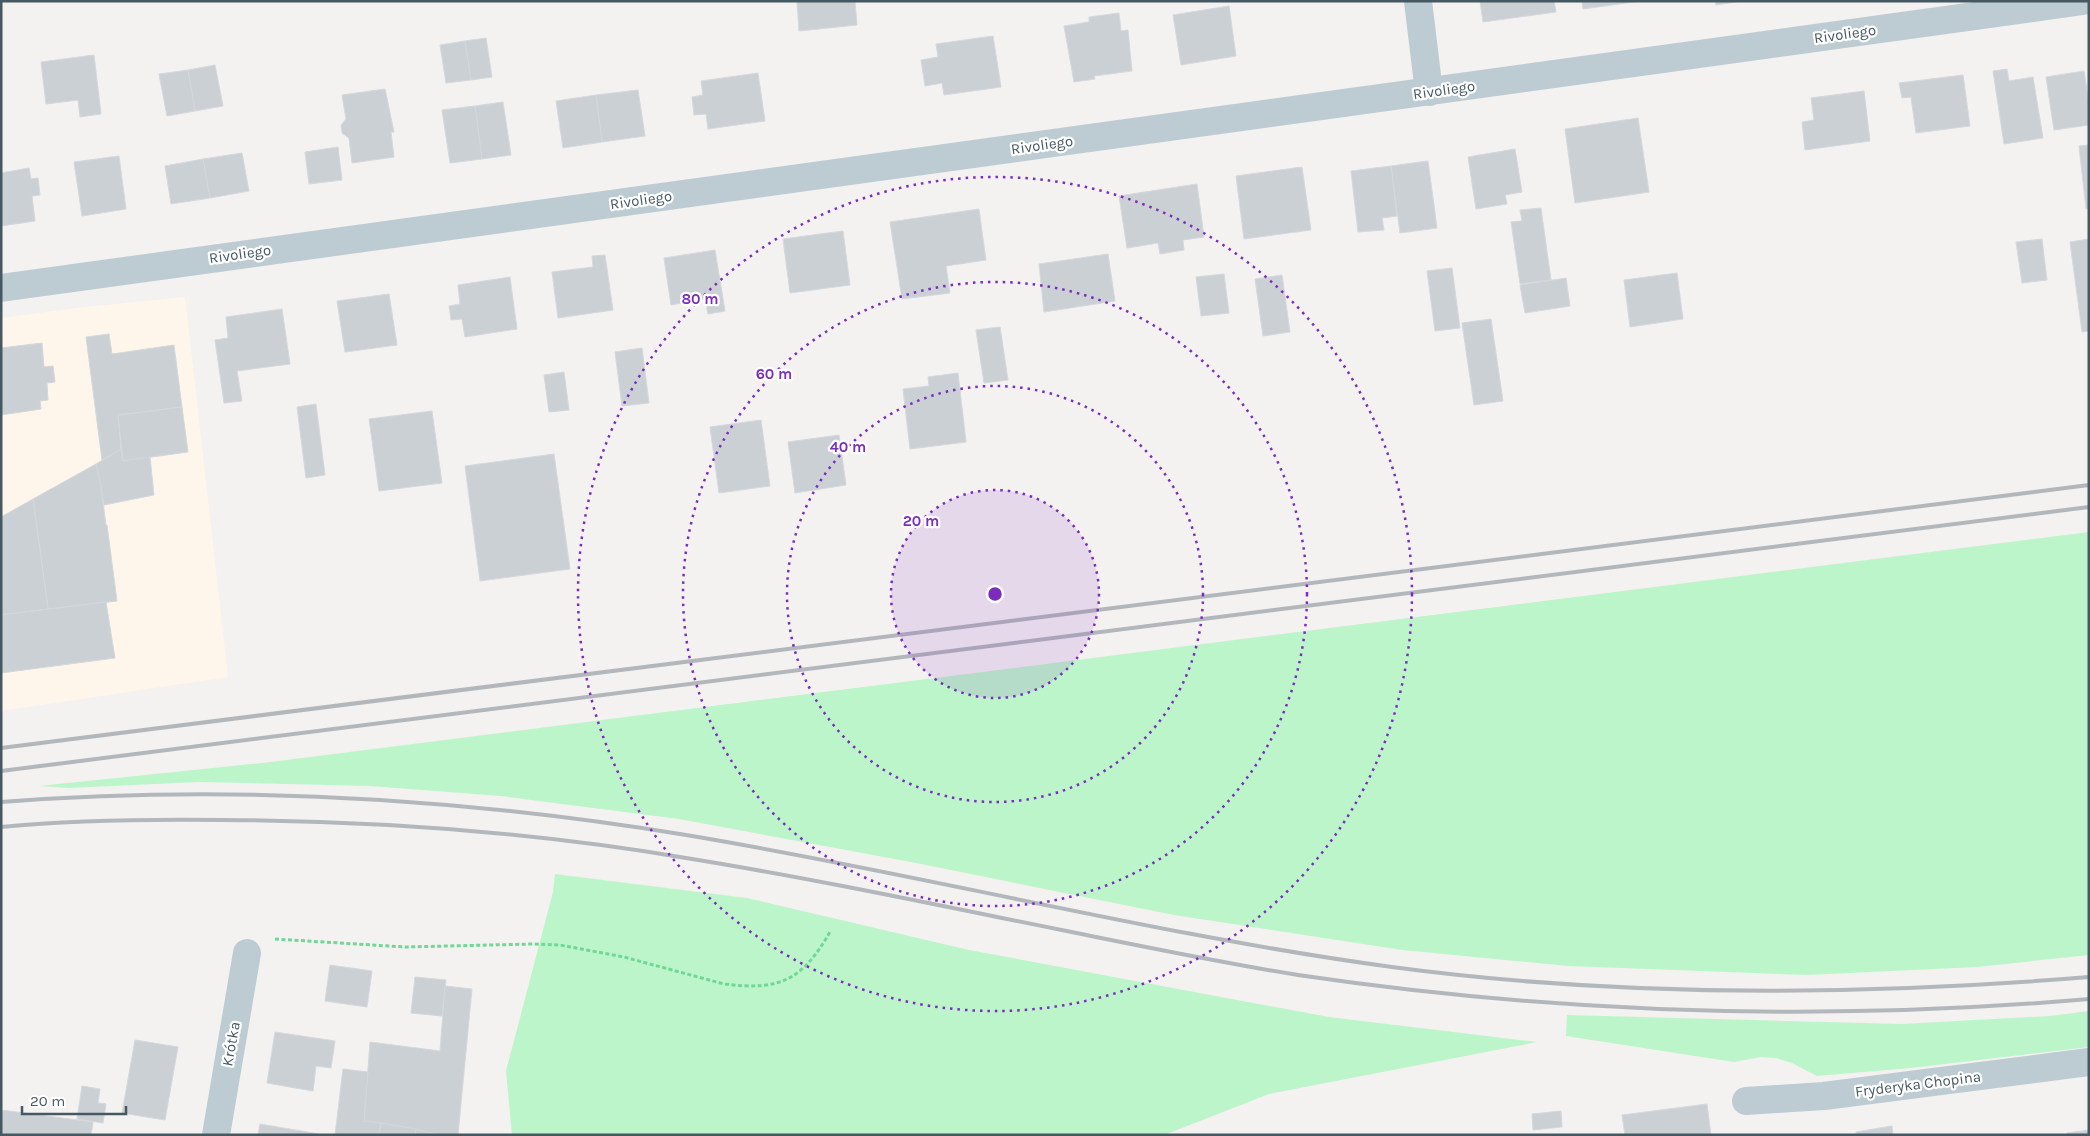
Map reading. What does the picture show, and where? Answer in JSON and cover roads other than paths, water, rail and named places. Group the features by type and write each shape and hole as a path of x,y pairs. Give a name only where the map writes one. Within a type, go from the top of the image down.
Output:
{"street":[{"path":"1418,1 1429,92"},
{"name":"Rivoliego","path":"1,288 2083,1"},
{"name":"Krótka","path":"216,1135 247,953"},
{"name":"Fryderyka Chopina","path":"1746,1101 1824,1096 2089,1062"}],"railway":[{"path":"1,748 2089,485"},
{"path":"1,771 2089,507"},
{"path":"1,802 173,794 259,795 345,798 430,804 601,822 774,851 1303,954 1479,977 1653,989 1740,991 1915,988 2089,977"},
{"path":"1,827 112,820 281,821 397,826 571,841 686,858 788,876 1272,971 1397,988 1496,998 1594,1006 1791,1012 1989,1006 2089,999"}]}
